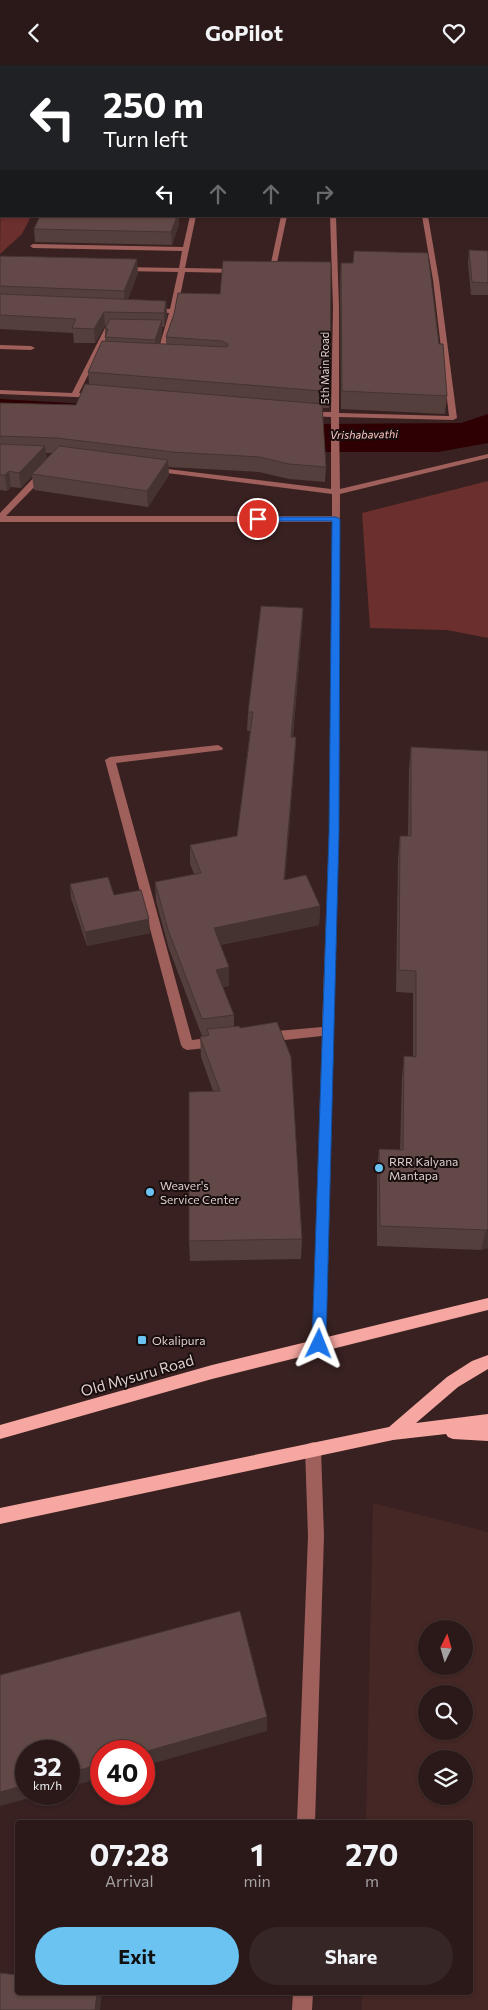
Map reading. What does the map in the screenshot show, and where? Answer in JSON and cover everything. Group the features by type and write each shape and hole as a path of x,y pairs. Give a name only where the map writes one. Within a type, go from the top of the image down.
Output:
{"main road":[{"name":"Old Mysuru Road","path":"0,1432 319,1344 488,1304"},
{"path":"393,1433 459,1378 481,1364 488,1362"},
{"path":"0,1517 393,1433 488,1421"},
{"path":"393,1433 464,1432 488,1434"}],"street":[{"path":"272,272 284,217"},
{"name":"5th Main Road","path":"319,1344 334,833 336,471 334,355 336,307 333,217"},
{"path":"297,413 335,416 453,418 436,280 425,217"},
{"path":"160,358 168,331 192,219 182,220"},
{"path":"33,246 185,249"},
{"path":"112,269 245,271"},
{"path":"263,271 281,272"},
{"path":"325,273 334,273"},
{"path":"143,310 172,311"},
{"path":"75,393 108,329 125,330"},
{"path":"160,331 168,331"},
{"path":"0,347 31,348"},
{"path":"94,355 122,357"},
{"path":"151,358 169,359"},
{"path":"0,392 75,393 105,397"},
{"path":"138,467 336,492 488,456"},
{"path":"0,518 52,463"},
{"path":"0,518 336,519"},
{"path":"218,748 110,760 187,1045 225,1041"},
{"path":"253,1038 328,1031"},
{"path":"306,1820 316,1536 313,1449"},
{"path":"302,2010 303,1995"}],"shaded area":[{"path":"1,217 30,217 22,234 0,254"},
{"path":"488,481 488,638 447,630 370,628 362,513"},
{"path":"373,1503 488,1532 488,2010 362,2010 362,1995 473,1995 473,1820 366,1820"}],"water":[{"name":"Vrishabavathi","path":"0,399 172,409 317,424 461,423 488,414 488,443 438,452 307,452 0,415"}],"building":[{"path":"40,217 177,217 171,232 34,229"},
{"path":"469,250 488,251 488,283 472,282"},
{"path":"354,251 428,253 439,344 443,344 447,396 342,391 341,263 353,263"},
{"path":"0,256 137,259 124,291 0,286"},
{"path":"223,261 331,262 330,389 321,389 322,391 88,372 102,341 227,347 228,344 222,341 166,337 174,314 178,293 220,294"},
{"path":"0,294 166,301 164,313 104,312 94,329 72,328 76,319 0,315"},
{"path":"110,319 162,320 155,340 105,337 108,329 105,329"},
{"path":"85,384 322,404 326,467 289,464 260,457 173,452 57,438 0,436 0,403 76,405"},
{"path":"0,444 45,446 19,473 9,471 5,475 0,475"},
{"path":"59,446 168,460 147,491 32,474"},
{"path":"261,606 303,608 291,737 296,737 284,880 306,875 320,906 214,928 229,967 216,970 234,1015 202,1019 168,930 155,882 201,873 190,845 237,836 253,712 248,712"},
{"path":"411,747 488,751 488,1229 486,1230 380,1226 379,1149 403,1150 404,1056 416,1057 416,971 399,970 400,836 411,836"},
{"path":"108,877 114,895 141,890 149,919 85,932 70,884"},
{"path":"277,1022 291,1057 302,1239 189,1241 189,1092 220,1091 200,1037 209,1035 207,1029 239,1026 240,1028"},
{"path":"240,1611 267,1717 155,1749 155,1740 90,1740 90,1767 80,1770 80,1740 15,1740 15,1788 0,1792 0,1675"},
{"path":"0,1973 15,1975 15,1995 97,1995 95,2010 0,2010"}],"place":[{"name":"RRR Kalyana Mantapa","path":"379,1168"},
{"name":"Weaver's Service Center","path":"150,1192"},
{"name":"Okalipura","path":"142,1340"}],"route":[{"path":"258,519 336,519 334,833 319,1344"}]}
